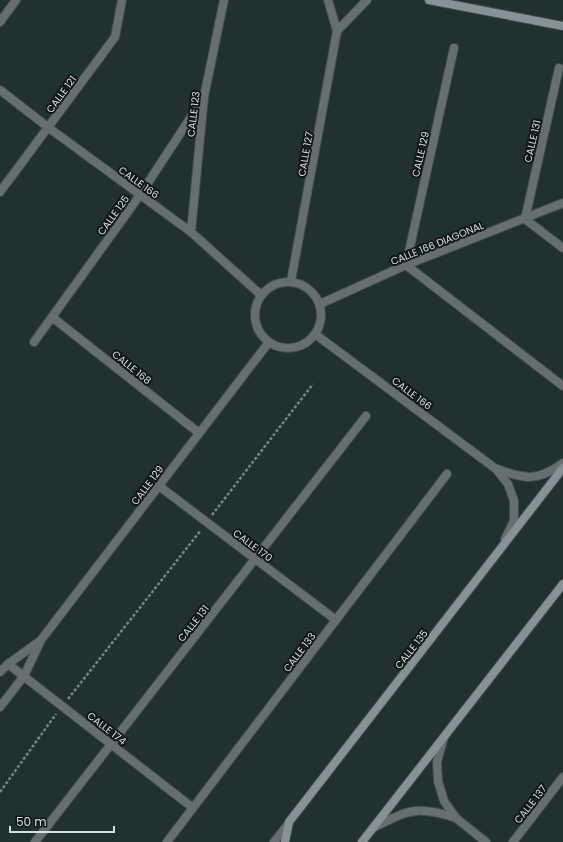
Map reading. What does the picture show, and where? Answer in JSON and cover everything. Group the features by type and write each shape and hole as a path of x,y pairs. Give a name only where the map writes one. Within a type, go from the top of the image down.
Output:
{"main road":[{"path":"429,0 563,26"},
{"name":"CALLE 135","path":"289,822 563,468"},
{"path":"362,842 563,584"},
{"path":"285,842 289,822"}],"street":[{"path":"0,22 16,0"},
{"name":"CALLE 121","path":"0,192 49,128 115,37 122,0"},
{"name":"CALLE 123","path":"191,232 204,97 224,0"},
{"name":"CALLE 127","path":"292,281 337,31 328,0"},
{"path":"337,31 367,0"},
{"name":"CALLE 129","path":"406,265 454,48"},
{"name":"CALLE 131","path":"525,218 559,68"},
{"name":"CALLE 166","path":"0,90 49,128 191,232 261,295"},
{"name":"CALLE 125","path":"34,342 140,195 204,97"},
{"name":"CALLE 166 DIAGONAL","path":"320,304 406,265 563,203"},
{"path":"525,218 563,248"},
{"path":"406,265 563,386"},
{"path":"292,281 309,288 315,295 320,304 320,324 315,334 306,342 294,348 285,348 276,346 261,335 256,326 254,315 256,304 261,295 269,287 280,282 292,281"},
{"name":"CALLE 168","path":"52,316 199,434"},
{"name":"CALLE 166","path":"315,334 496,469 508,484 514,501 514,521 500,550"},
{"name":"CALLE 129","path":"0,707 24,676 41,640 269,342"},
{"name":"CALLE 131","path":"35,842 366,416"},
{"name":"CALLE 166","path":"496,469 516,476 532,478 552,472 563,464"},
{"name":"CALLE 133","path":"167,842 447,474"},
{"name":"CALLE 170","path":"159,486 336,620"},
{"name":"CALLE 129","path":"0,672 8,664 41,640"},
{"name":"CALLE 174","path":"8,664 193,808"},
{"path":"445,736 437,762 438,781 444,801 456,818 486,842"},
{"name":"CALLE 137","path":"513,842 563,777"},
{"path":"373,828 402,813 420,810 438,812 456,818"},
{"name":"CALLE 135","path":"274,842 289,822"}],"path":[{"path":"0,792 62,706 313,384"}]}
